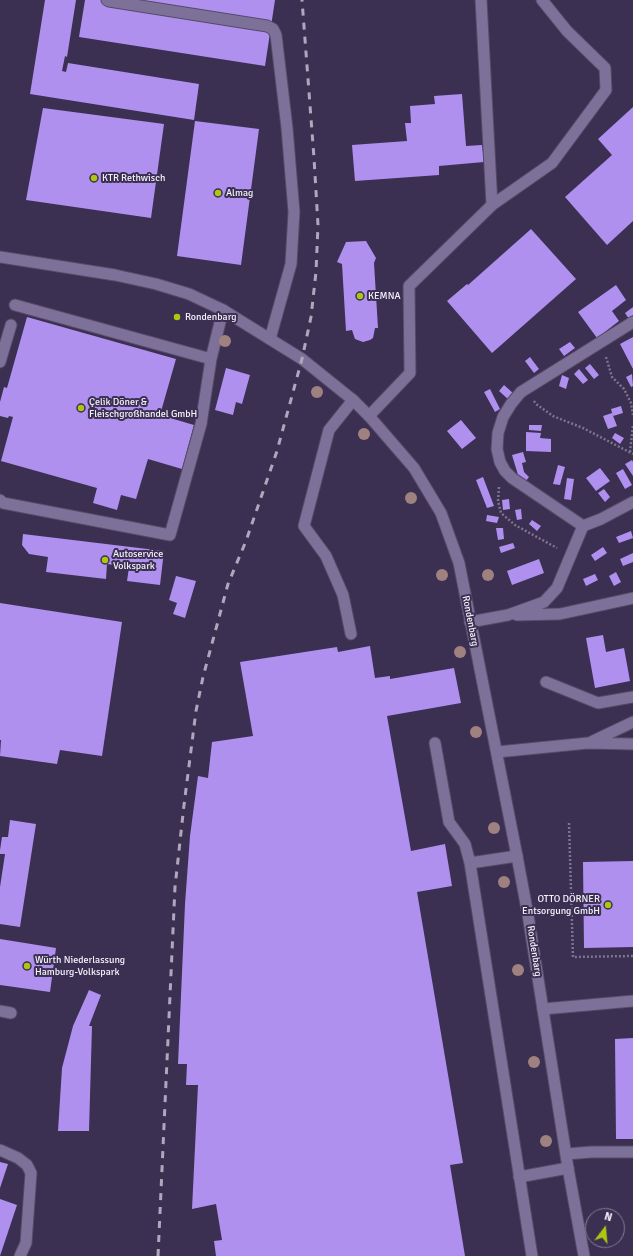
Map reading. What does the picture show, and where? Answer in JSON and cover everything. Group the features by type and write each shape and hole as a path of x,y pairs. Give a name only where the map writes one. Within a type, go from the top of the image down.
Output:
{"street":[{"path":"107,0 267,26 273,29 276,35 287,128 294,212 291,264 270,339"},
{"path":"482,0 492,205"},
{"path":"369,416 410,373 409,286 492,205 552,163 606,90 604,68 567,31 542,0"},
{"name":"Rondenbarg","path":"0,257 115,275 156,284 189,294 223,310 302,359 353,400 369,416 414,468 441,513 459,563 497,752 528,914 568,1168 584,1256"},
{"path":"15,305 211,359"},
{"path":"0,500 3,503 170,535 201,424 211,359 223,310"},
{"path":"583,526 512,478 505,471 500,462 497,448 498,433 503,417 520,392 633,322"},
{"path":"0,362 11,325"},
{"path":"351,634 343,595 326,556 304,526 329,430 353,400"},
{"path":"508,615 544,602 558,588 583,526 601,519 633,502"},
{"path":"470,622 508,615 560,614 633,598"},
{"path":"546,682 598,703 633,697"},
{"path":"588,743 632,723"},
{"path":"435,743 449,822 465,844 470,864 532,1256"},
{"path":"497,752 588,743 633,744"},
{"path":"470,864 517,856"},
{"path":"543,1009 633,1000"},
{"path":"0,1150 18,1158 27,1165 31,1173 26,1243 20,1256"},
{"path":"566,1154 591,1152 633,1152"},
{"path":"519,1177 568,1168"}],"path":[{"path":"603,341 612,377 624,389 633,415"},
{"path":"527,388 536,404 553,416 583,428 632,453 633,425"},
{"path":"505,471 499,488 498,501 501,513 515,524 571,555"},
{"path":"569,823 573,957 633,956"},
{"path":"554,914 571,912"}],"building":[{"path":"45,0 76,0 67,57 65,56 62,71 66,72 68,63 199,84 194,120 30,94"},
{"path":"85,0 275,0 265,66 79,37"},
{"path":"462,94 466,146 482,145 484,162 439,166 439,175 355,181 352,145 407,141 405,123 411,123 410,106 435,104 434,96"},
{"path":"633,107 633,221 607,245 565,197 612,155 598,139"},
{"name":"KTR Rethwisch","path":"43,108 164,124 151,218 26,200"},
{"name":"Almag","path":"195,121 259,129 241,265 177,256"},
{"path":"531,229 576,279 492,353 447,301 467,284 468,285"},
{"name":"KEMNA","path":"366,241 376,258 374,263 378,328 375,328 373,338 363,342 355,339 352,330 346,331 342,264 337,262 346,242"},
{"path":"616,285 626,300 612,311 619,321 597,338 578,312"},
{"path":"633,307 633,315 629,319 625,313"},
{"name":"Çelik Döner & Fleischgroßhandel GmbH","path":"27,317 176,359 160,415 194,425 182,469 148,459 136,499 121,495 117,510 93,503 97,488 1,461 13,417 9,416 8,418 0,416 0,402 4,387 7,388"},
{"path":"633,337 633,369 620,344"},
{"path":"570,342 575,348 564,356 559,349"},
{"path":"530,357 539,369 534,373 525,361"},
{"path":"590,364 599,375 594,379 585,368"},
{"path":"226,368 250,375 242,404 236,402 233,415 215,410"},
{"path":"579,369 588,380 583,384 574,374"},
{"path":"632,374 633,386 631,387 626,377"},
{"path":"562,375 569,378 566,389 559,386"},
{"path":"504,385 514,394 509,400 499,391"},
{"path":"490,389 500,409 495,412 484,392"},
{"path":"621,406 623,413 613,416 611,409"},
{"path":"612,413 617,426 608,429 603,416"},
{"path":"461,420 476,438 462,449 447,431"},
{"path":"529,425 542,425 541,431 529,430"},
{"path":"526,432 541,433 540,438 551,439 551,452 526,451"},
{"path":"615,433 624,438 620,444 612,438"},
{"path":"523,452 526,462 522,463 524,472 529,477 525,482 518,475 512,455"},
{"path":"632,460 633,462 633,476 625,464"},
{"path":"558,465 565,467 560,485 553,484"},
{"path":"600,468 610,481 596,491 586,478"},
{"path":"623,469 632,485 625,489 616,473"},
{"path":"483,477 494,506 487,508 476,480"},
{"path":"567,478 574,479 571,500 564,499"},
{"path":"604,489 610,497 605,502 598,493"},
{"path":"509,499 510,509 503,510 502,500"},
{"path":"521,509 522,519 517,520 515,510"},
{"path":"487,515 499,517 497,523 486,521"},
{"path":"532,520 541,526 537,531 529,524"},
{"path":"496,528 503,528 504,539 498,540"},
{"path":"631,531 633,538 619,543 616,537"},
{"name":"Autoservice Volkspark","path":"23,534 164,551 160,585 127,581 129,567 107,564 106,579 46,572 48,557 29,554 22,545"},
{"path":"513,543 515,548 501,553 499,547"},
{"path":"603,547 607,553 595,561 591,555"},
{"path":"633,553 633,562 623,566 620,559"},
{"path":"539,559 544,573 512,585 507,571"},
{"path":"616,572 621,582 614,586 609,576"},
{"path":"595,574 598,580 586,586 583,579"},
{"path":"176,576 196,581 185,618 173,614 177,603 169,600"},
{"path":"0,603 122,622 102,756 60,750 57,764 0,756"},
{"path":"603,635 606,652 624,648 630,681 595,688 586,638"},
{"path":"370,646 375,678 390,676 390,679 454,668 461,703 387,716 411,851 445,844 452,886 417,892 463,1163 450,1165 465,1256 216,1256 214,1241 222,1240 216,1204 192,1209 198,1085 186,1085 187,1064 178,1064 185,904 190,836 198,776 208,778 212,742 253,736 240,662 337,647 338,652"},
{"path":"10,820 36,824 20,927 0,924 0,887 5,854 0,854 0,850 2,837 8,837"},
{"name":"OTTO DÖRNER Entsorgung GmbH","path":"633,861 633,947 584,948 583,862"},
{"name":"Würth Niederlassung Hamburg-Volkspark","path":"0,939 56,948 50,992 0,985"},
{"path":"89,990 101,995 89,1026 92,1026 89,1131 58,1131 62,1068 73,1026"},
{"path":"633,1038 633,1139 616,1139 615,1039"},
{"path":"0,1162 8,1164 0,1188"},
{"path":"0,1199 17,1205 0,1256"}],"railway":[{"path":"158,1256 175,887 196,711 203,677 228,584 246,541 277,451 302,359 311,317 316,272 318,225 302,0"}],"place":[{"name":"KTR Rethwisch","path":"94,178"},
{"name":"Almag","path":"218,193"},
{"name":"KEMNA","path":"360,296"},
{"name":"Rondenbarg","path":"177,317"},
{"name":"Çelik Döner & Fleischgroßhandel GmbH","path":"81,408"},
{"name":"Autoservice Volkspark","path":"105,560"},
{"name":"OTTO DÖRNER Entsorgung GmbH","path":"608,905"},
{"name":"Würth Niederlassung Hamburg-Volkspark","path":"27,966"}]}
